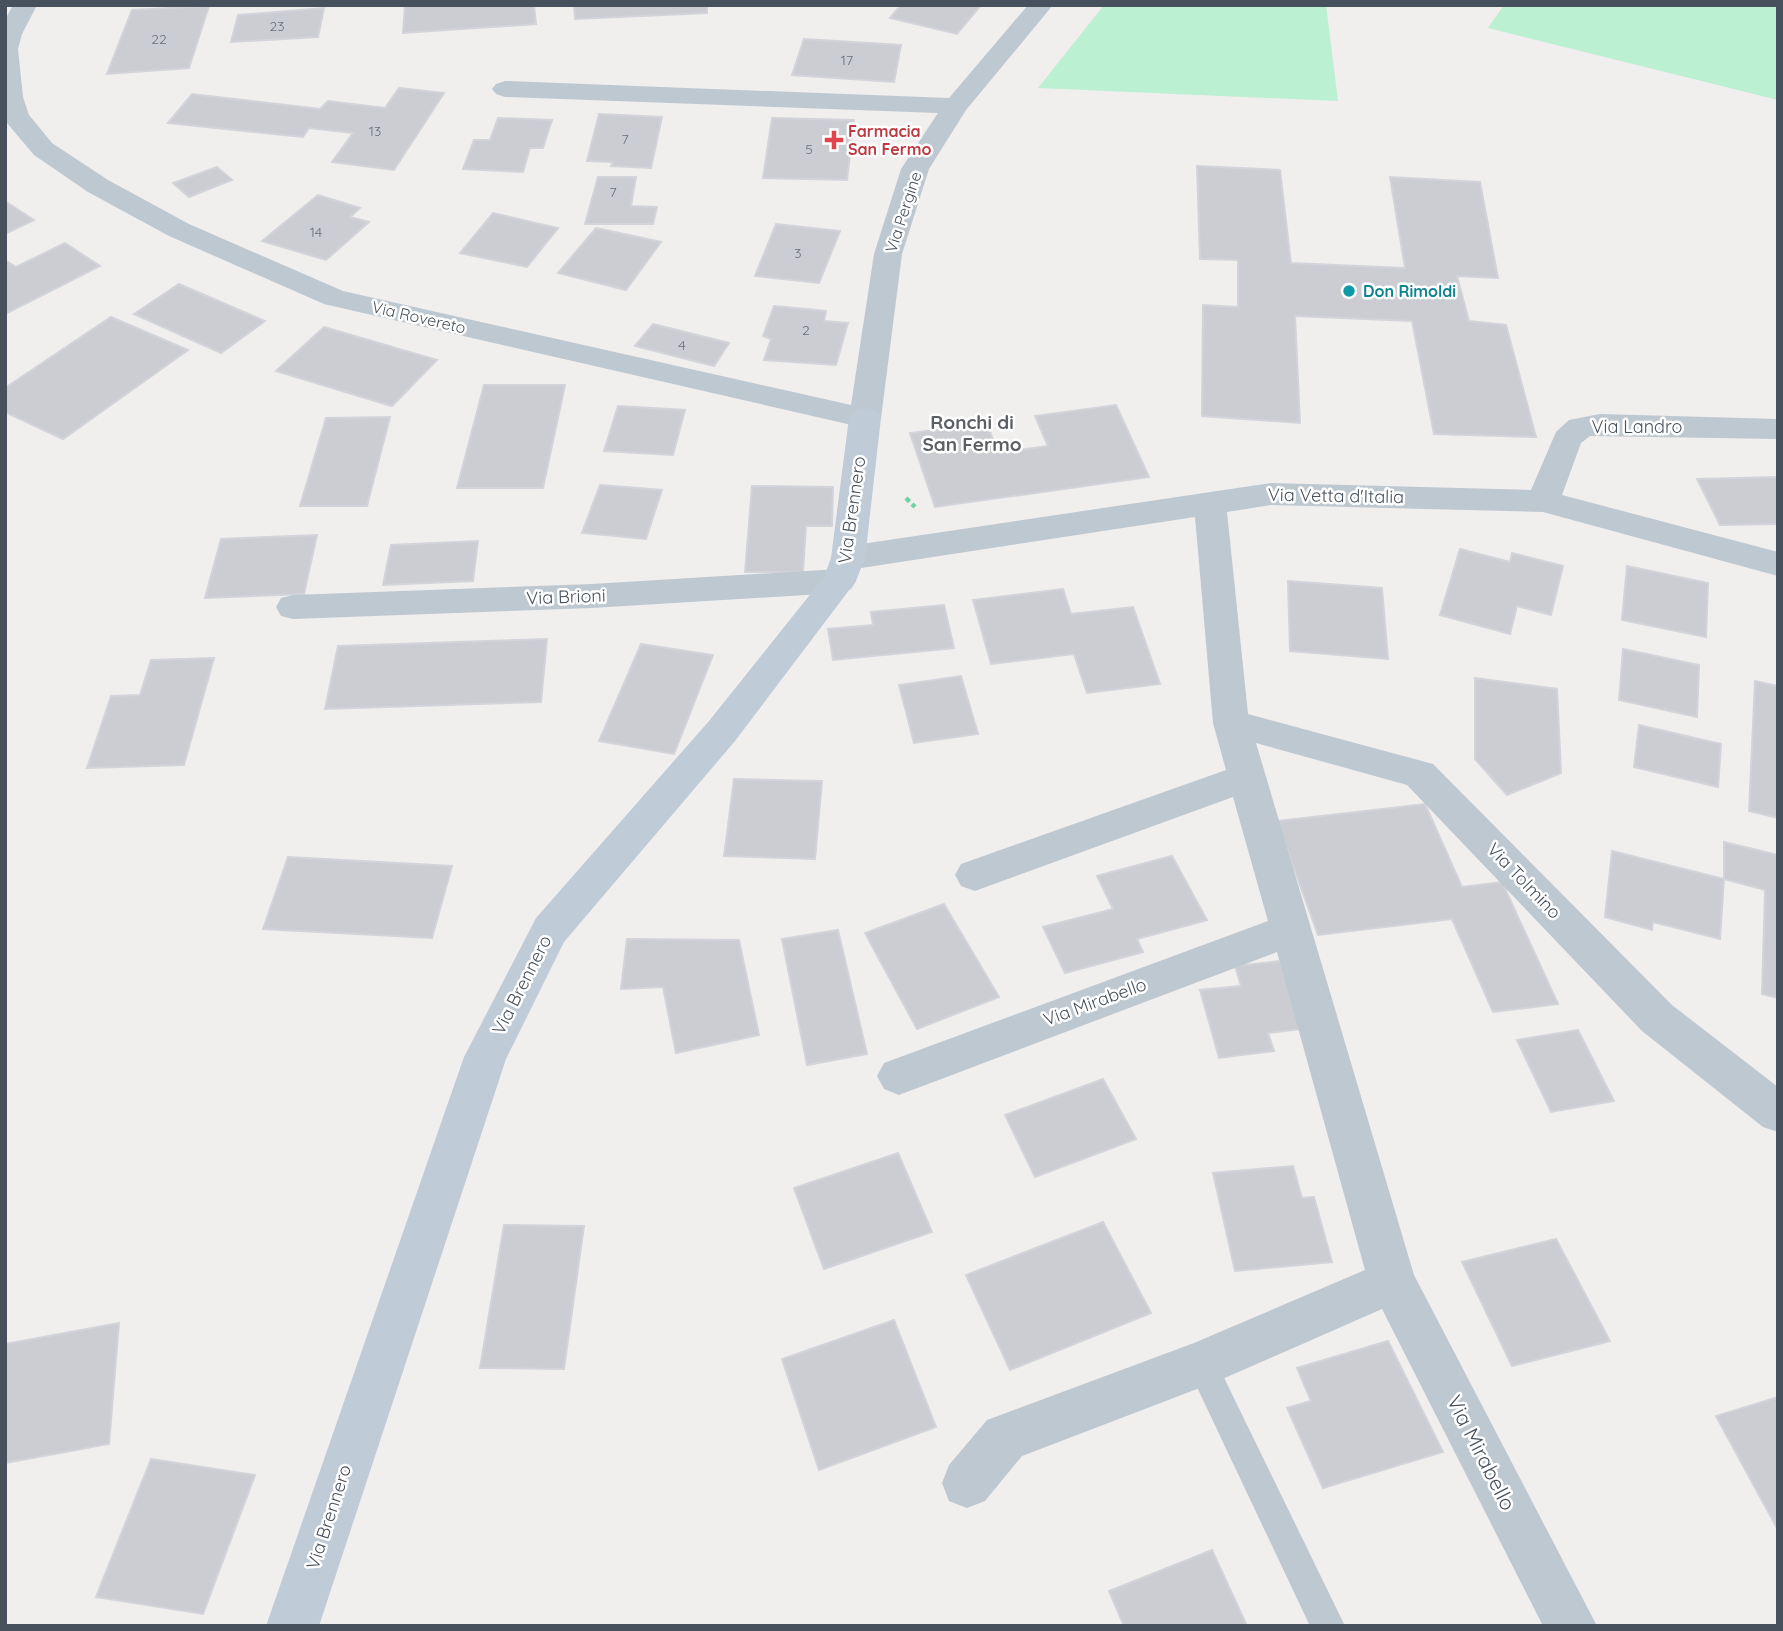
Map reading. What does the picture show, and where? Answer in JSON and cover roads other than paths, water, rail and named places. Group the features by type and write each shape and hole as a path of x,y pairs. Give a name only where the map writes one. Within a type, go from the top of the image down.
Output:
{"street":[{"path":"6,49 9,34 25,5"},
{"name":"Via Pergine","path":"865,418 888,254 915,169 956,106 1041,5"},
{"name":"Via Rovereto","path":"6,49 11,114 43,149 98,186 179,230 334,298 865,418"},
{"path":"505,89 956,106"},
{"name":"Via Brennero","path":"292,1626 485,1057 550,930 722,731 844,570 865,418"},
{"name":"Via Landro","path":"1543,501 1567,439 1580,427 1600,424 1778,429"},
{"name":"Via Vetta d'Italia","path":"844,570 1271,494 1543,501 1778,564"},
{"name":"Via Mirabello","path":"1210,503 1231,723 1392,1281 1571,1626"},
{"name":"Via Brioni","path":"293,607 593,596 844,570"},
{"name":"Via Tolmino","path":"1231,723 1420,774 1657,1018 1778,1113"},
{"path":"975,875 1247,777"},
{"name":"Via Mirabello","path":"899,1076 1292,929"},
{"path":"967,1483 1006,1438 1201,1364 1392,1281"}],"lane":[{"path":"1201,1364 1328,1626"}],"place":[{"name":"Farmacia San Fermo","path":"834,140"},
{"name":"Don Rimoldi","path":"1349,291"}],"district":[{"name":"Ronchi di San Fermo","path":"972,433"}]}
